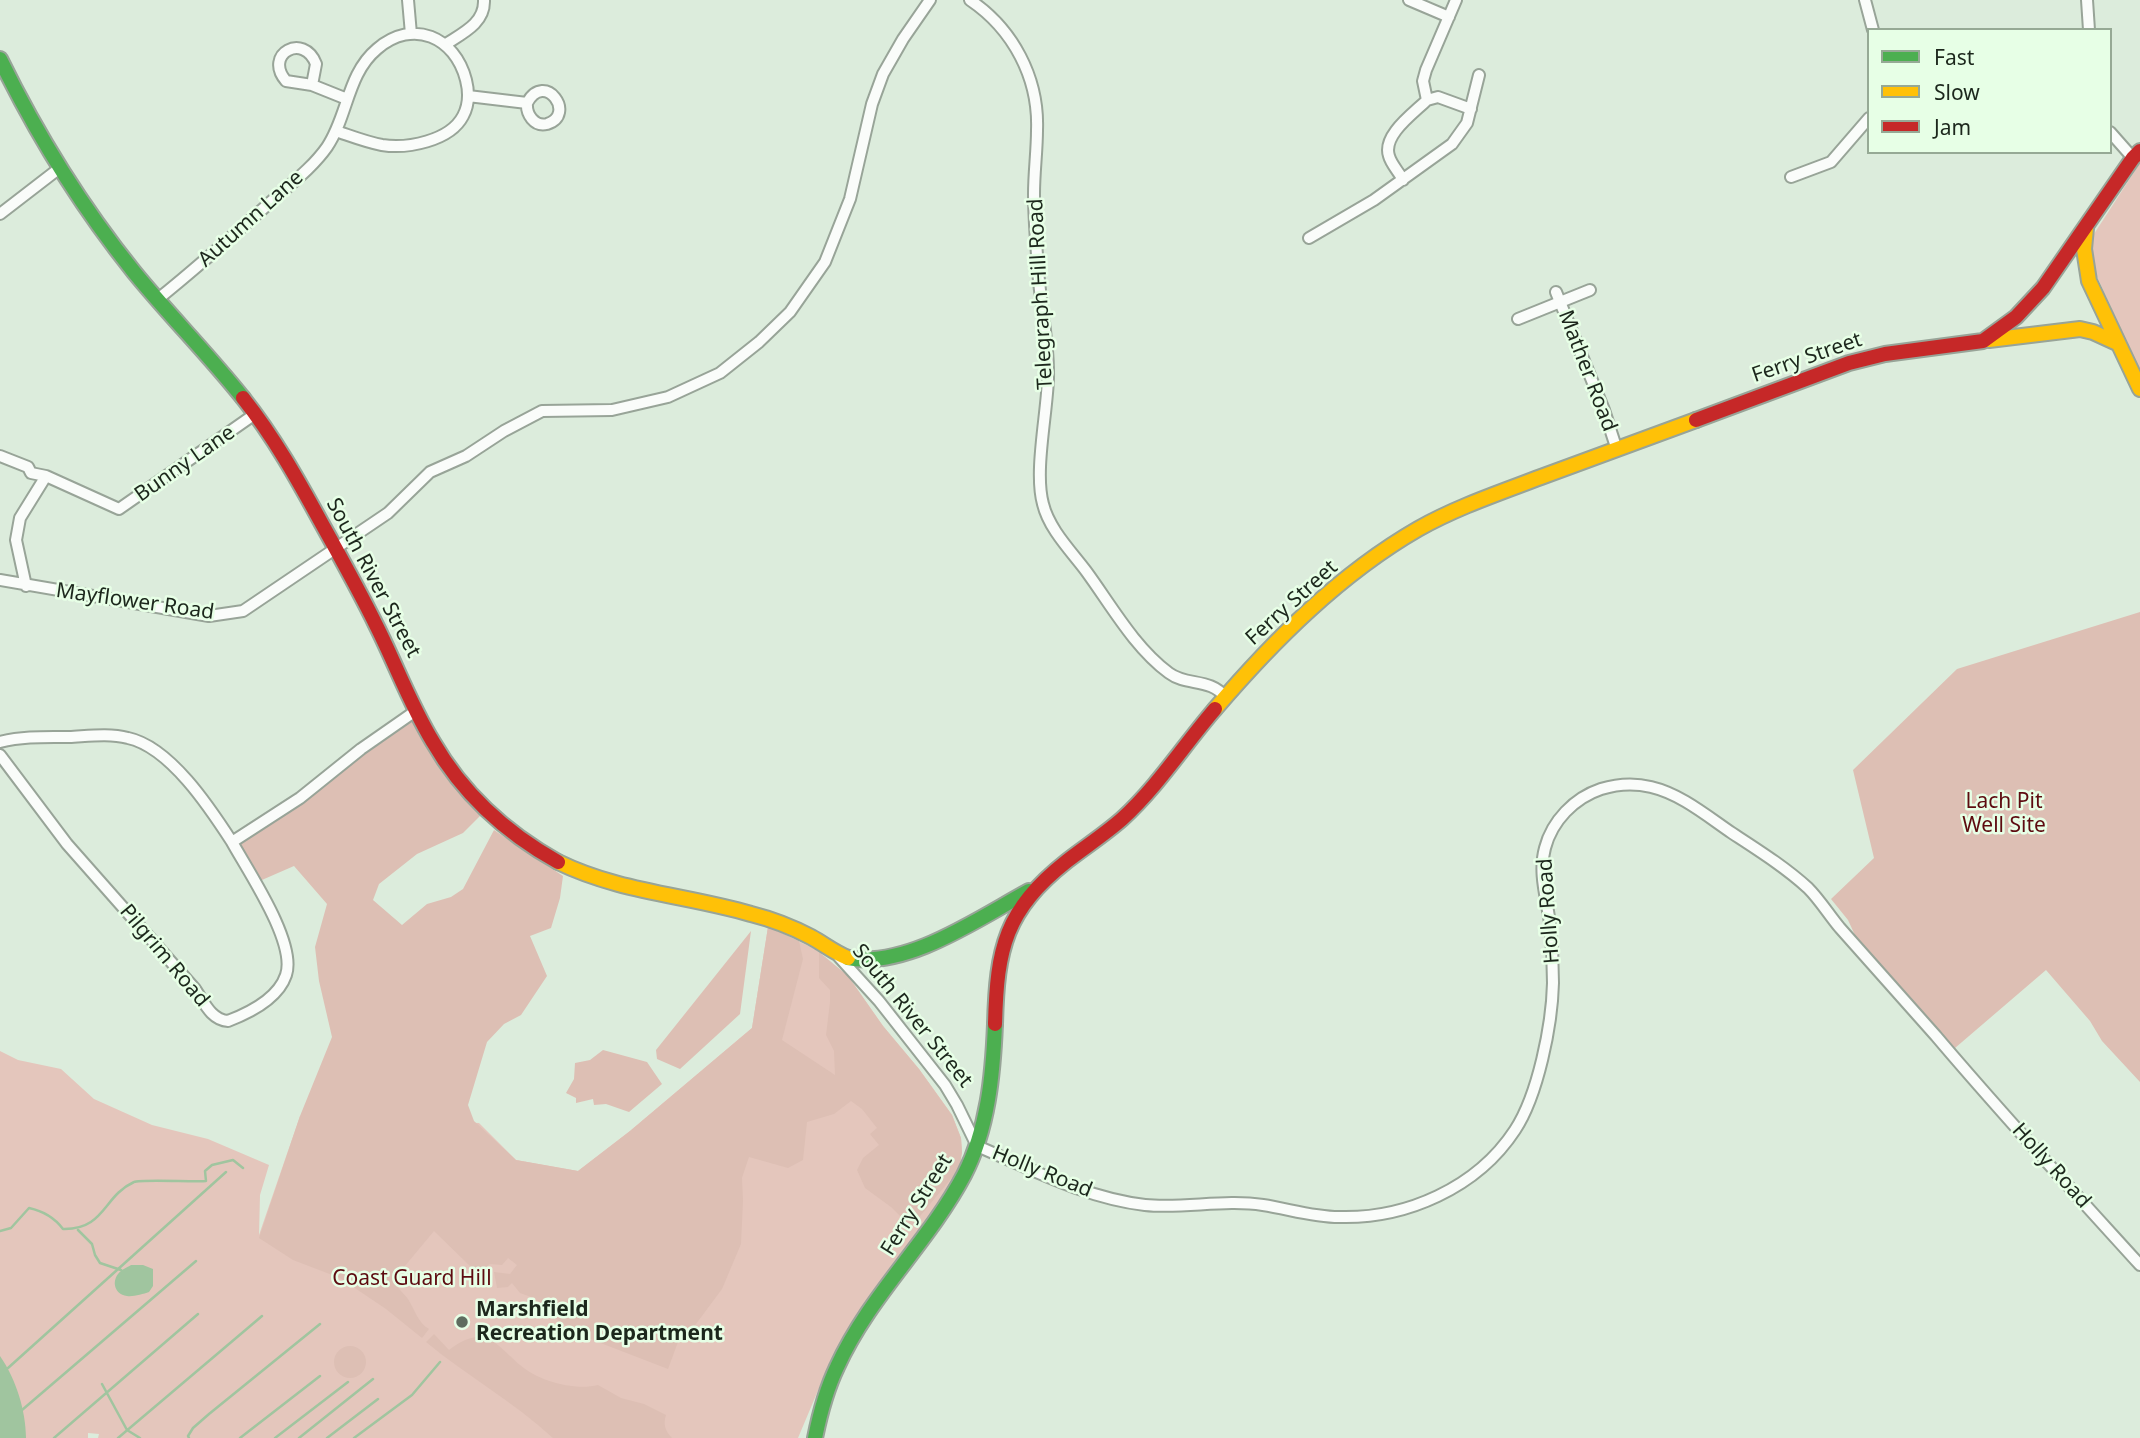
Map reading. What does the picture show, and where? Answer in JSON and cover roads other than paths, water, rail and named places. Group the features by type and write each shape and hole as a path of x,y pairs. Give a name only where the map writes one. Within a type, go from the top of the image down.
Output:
{"street":[{"path":"336,131 382,145 402,145 439,137 458,124 467,107 468,96 459,59 446,44 432,37 411,34 408,0"},
{"path":"446,44 480,19 484,0"},
{"name":"Mayflower Road","path":"0,580 209,615 243,611 388,513 430,472 467,456 504,431 542,411 612,410 668,397 720,373 759,342 790,312 825,262 850,200 873,102 883,74 930,0"},
{"name":"Telegraph Hill Road","path":"970,0 982,8 1012,41 1028,72 1036,104 1038,129 1034,194 1038,270 1048,360 1040,488 1046,514 1131,634 1158,664 1173,676 1214,686 1225,697"},
{"path":"1409,0 1448,17"},
{"path":"1427,100 1423,81 1456,0"},
{"path":"1865,0 1872,28"},
{"path":"2087,0 2089,28"},
{"name":"Autumn Lane","path":"158,299 209,257 320,156 336,131 360,70 375,50 393,38 411,34"},
{"name":"South River Street","path":"1,66 61,167 121,255 255,414 285,458 370,612 432,741 467,791 496,819 539,851 562,864 604,881 768,918 816,939 847,965 944,1085 977,1146"},
{"path":"1309,238 1404,180 1452,144 1467,123 1479,75"},
{"path":"312,85 347,99"},
{"path":"468,96 527,103"},
{"path":"1404,180 1389,158 1388,144 1391,136 1427,100 1438,97 1471,109"},
{"path":"1791,177 1831,162 1867,120"},
{"path":"2112,134 2136,155"},
{"name":"Ferry Street","path":"815,1438 821,1406 838,1362 856,1332 949,1202 977,1146 984,1122 992,1066 1000,953 1013,918 1040,885 1138,804 1225,697 1259,660 1346,581 1410,534 1475,502 1849,363 1885,354 1983,341 2018,317 2031,304 2136,155"},
{"path":"0,214 61,167"},
{"path":"2087,223 2084,238 2085,265 2090,281 2140,389"},
{"path":"1518,319 1558,297 1590,290"},
{"name":"Mather Road","path":"1558,297 1604,410 1617,450"},
{"path":"1983,341 2080,329 2117,343"},
{"name":"Bunny Lane","path":"0,456 28,467 31,473 46,476 119,509 255,414"},
{"path":"26,586 16,540 20,519 46,476"},
{"path":"232,842 300,798 361,749 417,710"},
{"name":"Pilgrim Road","path":"0,742 22,737 113,736 141,742 180,773 219,822 272,913 283,943 287,969 286,977 279,987 263,1003 228,1021 212,1014 195,989 68,845 0,755"},
{"name":"Holly Road","path":"977,1146 1075,1188 1140,1204 1167,1206 1240,1203 1265,1205 1307,1215 1369,1216 1426,1202 1460,1184 1486,1163 1506,1143 1516,1128 1528,1103 1546,1040 1553,991 1550,925 1542,863 1545,846 1554,826 1583,796 1602,788 1627,784 1649,786 1666,791 1693,806 1784,868 1810,890 1995,1106 2140,1265"},
{"name":"South River Street","path":"831,950 855,961 901,955 926,945 1040,885"}],"waterway":[{"path":"0,1231 11,1228 29,1208 48,1215 63,1229 77,1228 96,1218 116,1195 134,1182 206,1181 205,1171 212,1165 233,1160 243,1168"},
{"path":"8,1368 226,1172"},
{"path":"78,1230 92,1244 100,1263 121,1270"},
{"path":"22,1410 196,1261"},
{"path":"54,1438 198,1314"},
{"path":"118,1438 262,1316"},
{"path":"189,1438 193,1428 209,1414 320,1324"},
{"path":"354,1438 412,1395 440,1362"},
{"path":"240,1438 320,1376"},
{"path":"299,1438 373,1379"},
{"path":"275,1438 348,1382"},
{"path":"102,1384 127,1430 140,1438"},
{"path":"327,1438 378,1399"}],"place":[{"name":"Marshfield Recreation Department","path":"462,1322"}],"park label":[{"name":"Lach Pit Well Site","path":"2004,814"},
{"name":"Coast Guard Hill","path":"412,1279"}]}
